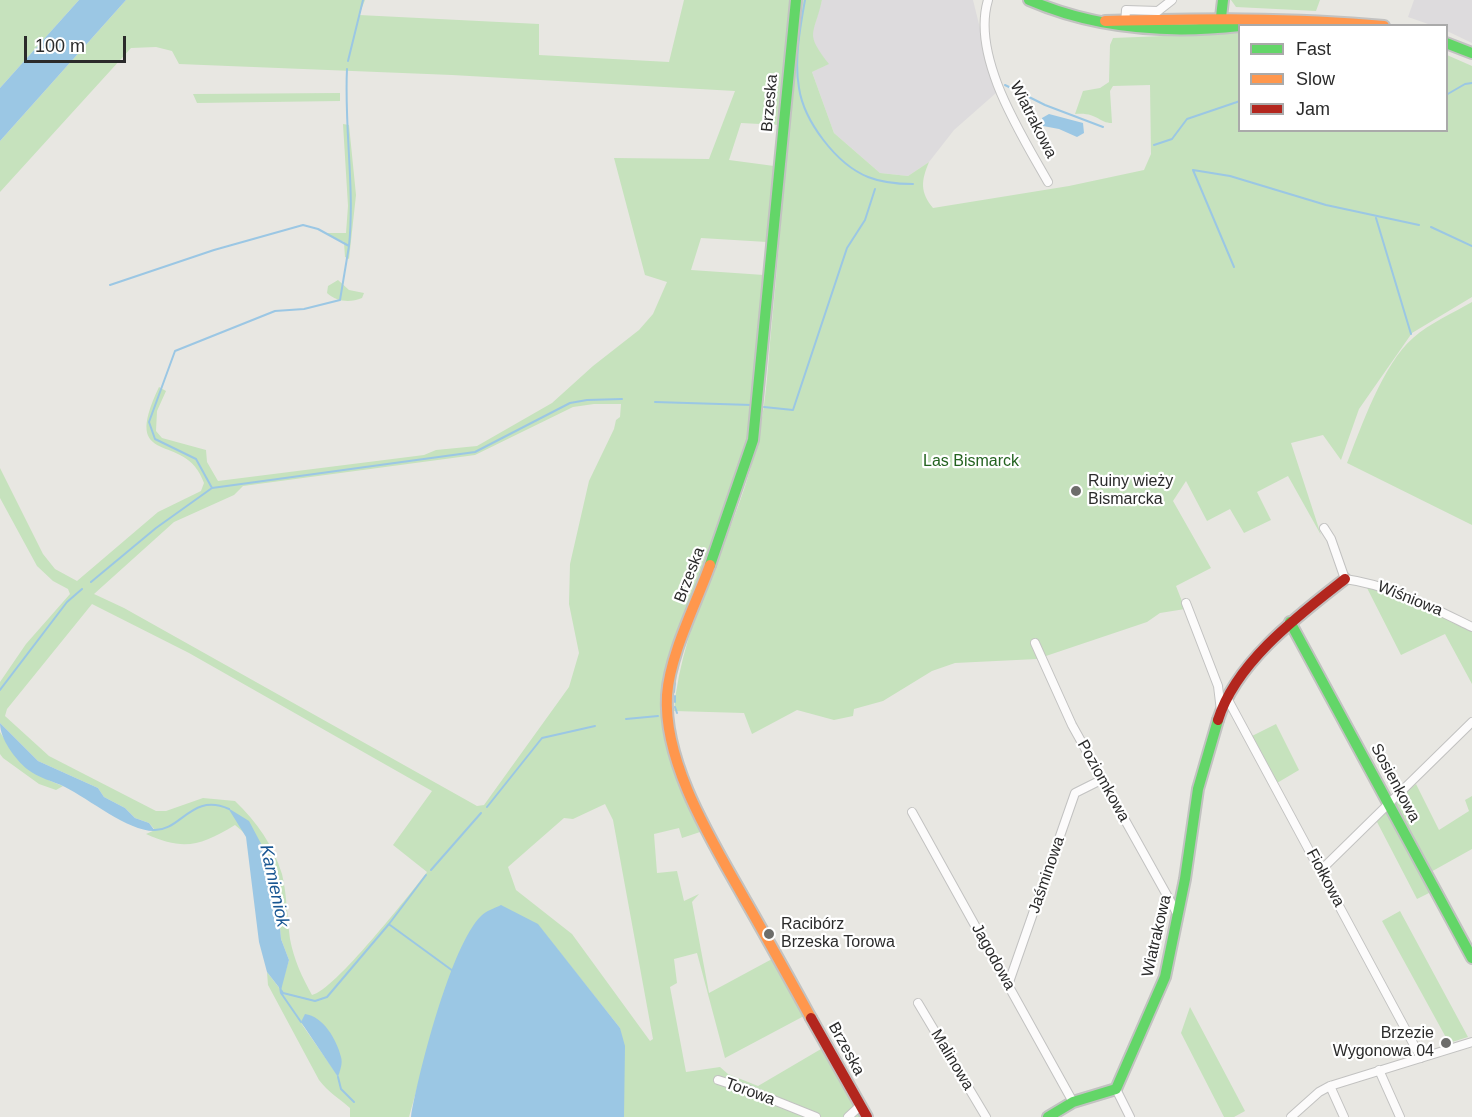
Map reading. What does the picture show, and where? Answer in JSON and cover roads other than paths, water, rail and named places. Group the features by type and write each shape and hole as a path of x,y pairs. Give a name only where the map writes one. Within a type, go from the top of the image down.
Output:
{"street":[{"name":"Brzeska","path":"796,0 753,440 741,481 675,658 667,705 678,763 712,842 867,1117"},
{"name":"Wiatrakowa","path":"988,0 985,22 994,75 1013,119 1048,182"},
{"path":"1029,0 1070,16 1125,23 1268,21 1364,24"},
{"path":"1125,23 1126,10 1158,11 1172,0"},
{"path":"1223,0 1225,22"},
{"path":"1225,22 1228,0"},
{"path":"1251,24 1268,21"},
{"path":"1225,22 1238,25"},
{"path":"1448,44 1472,53"},
{"path":"1324,528 1331,539 1345,579"},
{"name":"Wiatrakowa","path":"1116,1089 1165,977 1178,915 1198,789 1221,711 1229,694 1290,622 1345,579"},
{"name":"Wiśniowa","path":"1345,579 1365,582 1422,602 1472,627"},
{"name":"Wiatrakowa","path":"1186,603 1218,686 1221,711"},
{"name":"Sosienkowa","path":"1290,622 1472,958"},
{"name":"Poziomkowa","path":"1035,643 1072,725 1178,915"},
{"path":"1218,686 1229,694"},
{"name":"Fiołkowa","path":"1229,694 1421,1058"},
{"path":"1321,870 1472,722"},
{"name":"Jaśminowa","path":"1008,985 1075,794 1101,780"},
{"name":"Jagodowa","path":"912,812 1073,1102"},
{"name":"Malinowa","path":"918,1003 986,1117"},
{"path":"1291,1117 1305,1103 1330,1086 1472,1042"},
{"path":"1379,1070 1400,1117"},
{"name":"Torowa","path":"718,1080 816,1117"},
{"path":"1330,1086 1344,1117"},
{"path":"1048,1117 1073,1102 1116,1089 1130,1117"},
{"path":"848,1117 861,1105"}],"water":[{"path":"79,0 126,0 0,141 0,88"},
{"path":"1049,114 1083,123 1084,133 1077,137 1059,129 1043,126 1042,118"},
{"path":"0,723 38,761 98,788 104,797 125,808 135,818 149,823 155,831 145,830 121,821 65,787 31,772 9,748"},
{"path":"228,808 249,821 267,855 277,892 281,939 289,960 281,990 267,972 259,942 246,837"},
{"path":"501,905 538,924 620,1028 625,1046 624,1117 411,1117 428,1042 458,954 481,916"},
{"path":"305,1014 318,1019 333,1036 342,1059 338,1077 301,1022"}],"waterway":[{"path":"348,61 363,0"},
{"path":"805,0 797,66 799,88 807,114 833,152 856,171 879,181 913,184"},
{"path":"110,285 214,250 303,225 318,229 349,246 351,202 347,69"},
{"path":"1448,94 1465,84 1472,83"},
{"path":"1005,85 1045,105 1103,127"},
{"path":"1154,145 1172,139 1187,119 1238,102"},
{"path":"1234,267 1193,170 1230,176 1326,205 1419,225"},
{"path":"764,407 793,410 847,248 865,220 875,189"},
{"path":"1376,218 1411,334"},
{"path":"1431,227 1472,246"},
{"path":"91,582 156,528 212,488 196,459 155,439 149,422 175,351 275,311 304,309 340,300 349,246"},
{"path":"212,488 475,452 570,403 622,399"},
{"path":"655,402 752,405"},
{"path":"0,690 67,602 82,589"},
{"path":"674,692 675,683"},
{"path":"675,696 675,702"},
{"path":"675,707 677,713"},
{"path":"626,719 658,716"},
{"path":"487,807 542,738 595,726"},
{"name":"Kamieniok","path":"153,830 163,829 205,805 216,805 229,809"},
{"path":"431,870 481,813"},
{"path":"281,990 283,993 315,1001 327,997 389,924 426,875"},
{"path":"390,925 453,971"},
{"name":"Kamieniok","path":"280,987 281,993 301,1022"},
{"name":"Kamieniok","path":"338,1077 341,1089 354,1102"}],"place":[{"name":"Ruiny wieży Bismarcka","path":"1076,491"},
{"name":"Racibórz Brzeska Torowa","path":"769,934"},
{"name":"Brzezie Wygonowa 04","path":"1446,1043"}],"park label":[{"name":"Las Bismarck","path":"971,462"}]}
